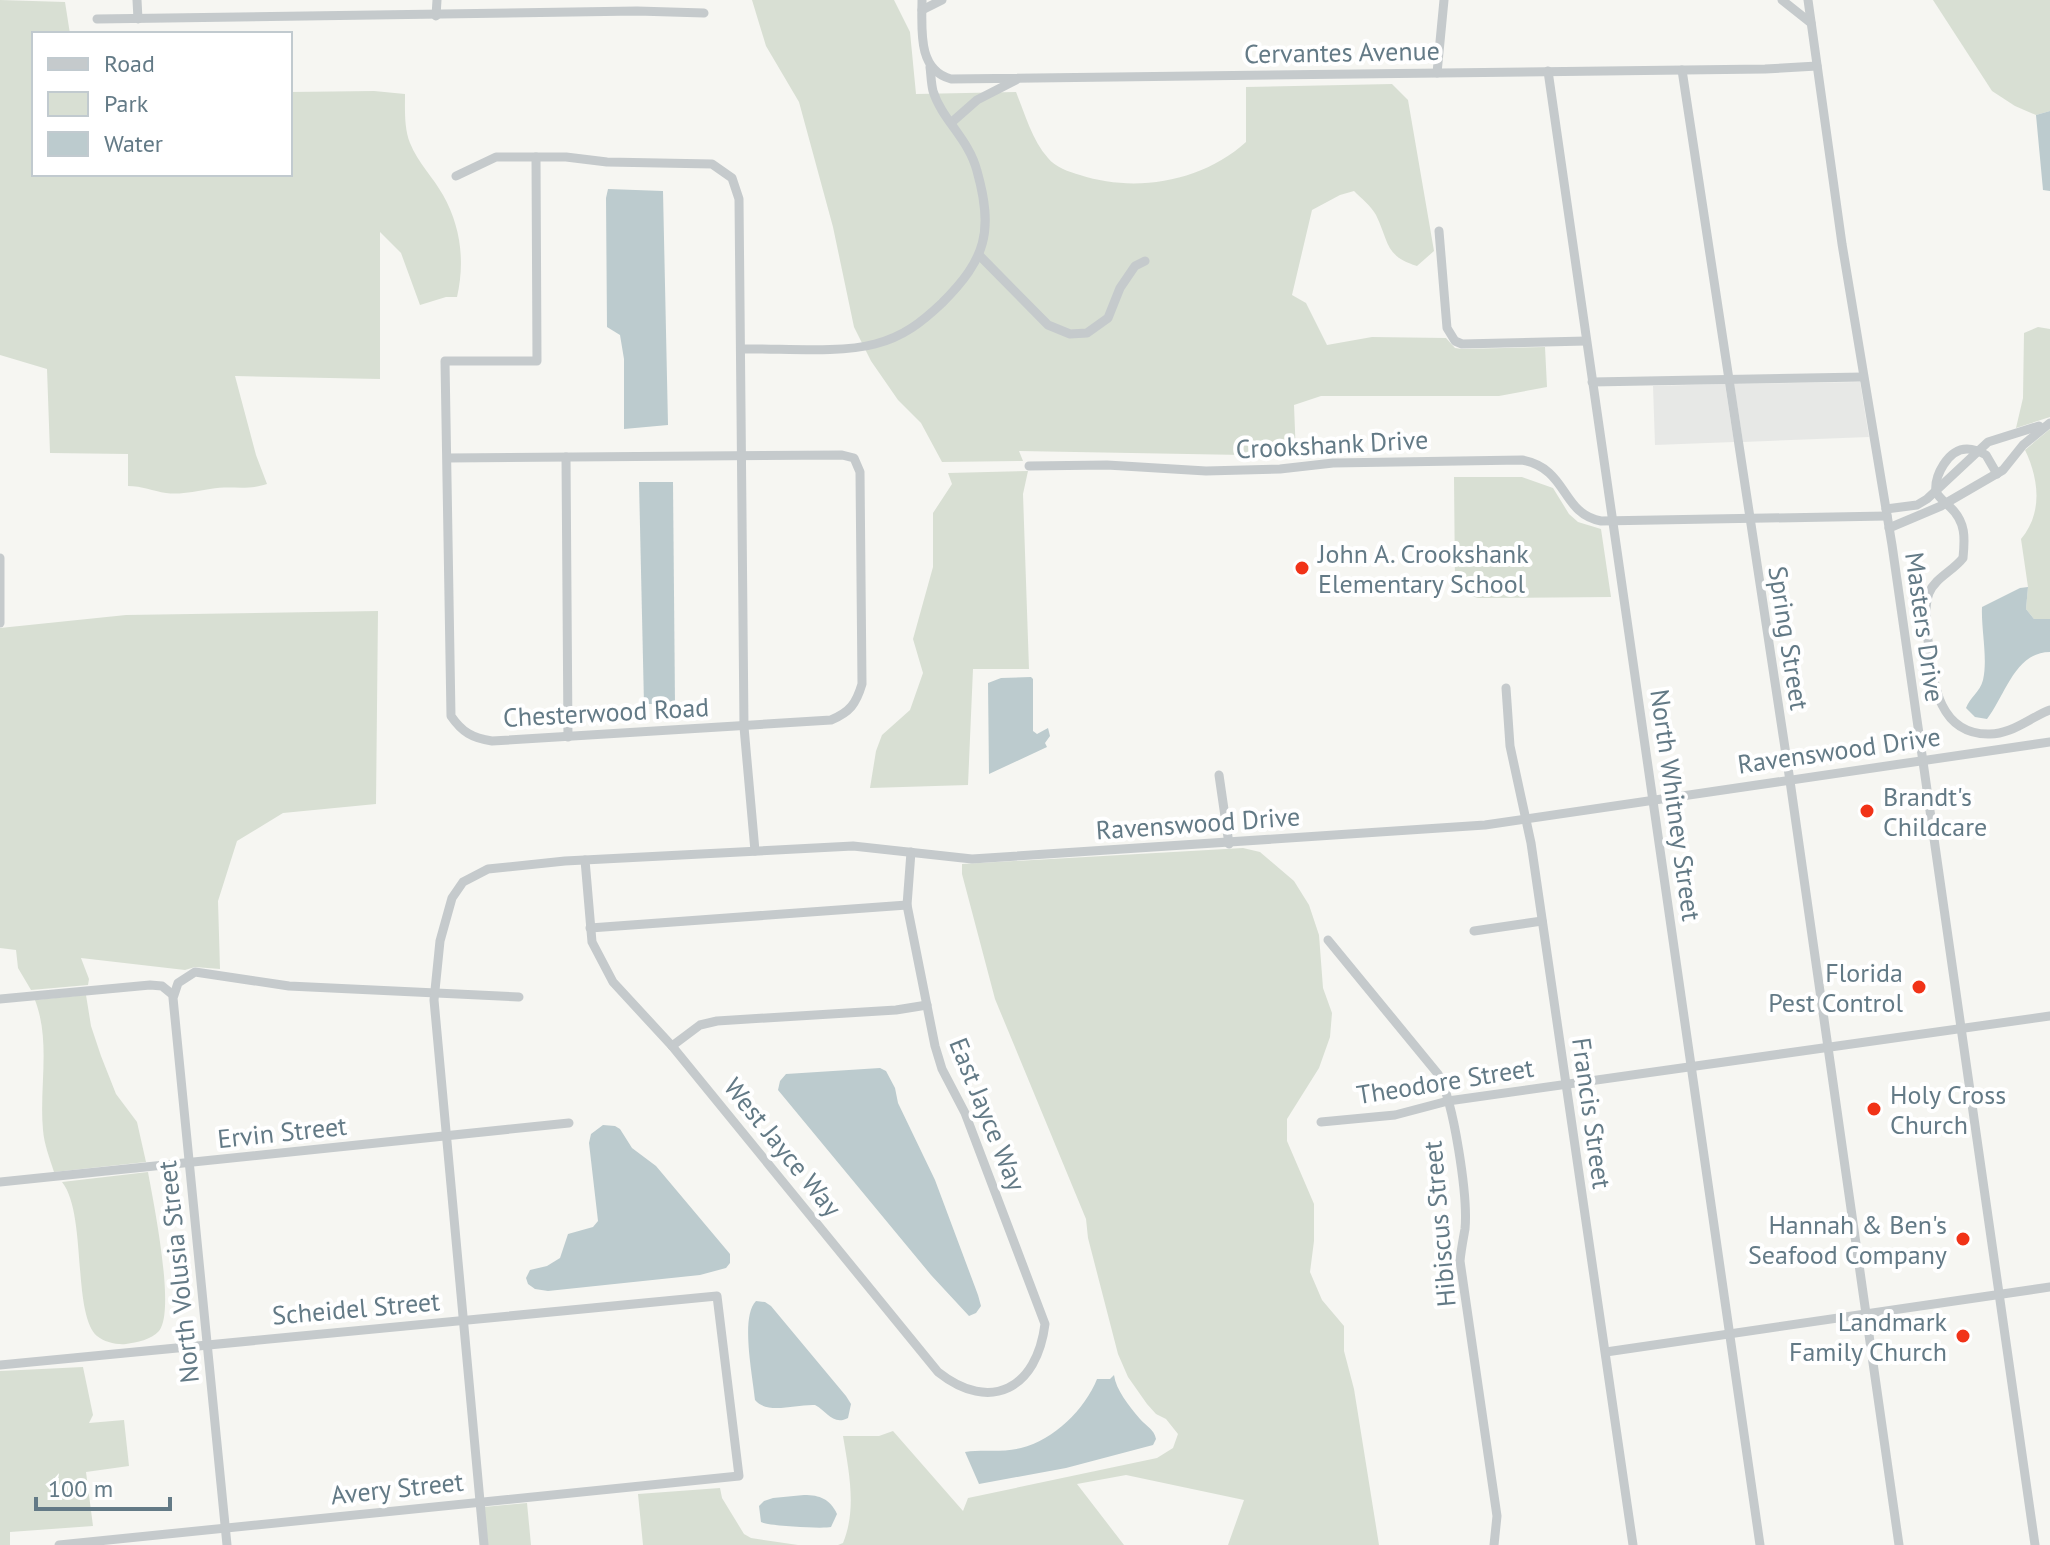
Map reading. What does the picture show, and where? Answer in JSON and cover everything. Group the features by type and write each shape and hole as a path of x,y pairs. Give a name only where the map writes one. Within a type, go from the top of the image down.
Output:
{"street":[{"path":"137,0 138,19"},
{"path":"436,16 437,0"},
{"path":"741,349 861,347 899,336 921,323 964,281 979,255 986,220 984,195 971,151 933,91 930,67 924,53 922,5 942,0"},
{"path":"1437,73 1444,0"},
{"path":"1782,0 1811,23"},
{"name":"Masters Drive","path":"1808,0 1863,377 1889,528 2035,1545"},
{"path":"97,19 704,13"},
{"name":"Cervantes Avenue","path":"930,67 937,74 951,79 1817,66"},
{"name":"Spring Street","path":"1682,70 1790,781 1899,1545"},
{"name":"North Whitney Street","path":"1548,71 1760,1545"},
{"path":"952,122 977,100 1019,78"},
{"path":"456,176 496,157 536,157 712,164 732,178 739,199 744,727 755,851"},
{"name":"Chesterwood Road","path":"536,157 537,361 445,361 451,716 461,730 476,739 492,741 744,727 831,720 845,714 855,704 862,684 860,472 854,458 842,455 741,456"},
{"path":"1439,231 1447,328 1455,341 1462,344 1586,341"},
{"path":"979,255 1048,325 1070,334 1087,333 1108,318 1120,288 1135,266 1145,261"},
{"path":"1592,382 1863,377"},
{"path":"1612,521 1886,512 1917,505 1936,492 1988,442 2050,422"},
{"path":"1889,528 1916,519 1997,474 2011,463 2036,432 2050,422"},
{"path":"1978,451 1986,455 1997,474"},
{"path":"447,458 741,456"},
{"path":"566,457 568,737"},
{"name":"Crookshank Drive","path":"1029,466 1107,465 1206,471 1280,469 1333,463 1522,460 1536,464 1555,476 1572,504 1585,516 1612,521"},
{"path":"1936,492 1962,522 1965,538 1963,558 1937,582 1930,593 1927,608 1933,686 1940,702 1952,720 1964,729 1985,735 2002,733 2050,710"},
{"path":"0,558 0,623"},
{"name":"Francis Street","path":"1506,688 1506,720 1527,819 1633,1545"},
{"name":"Ravenswood Drive","path":"484,1545 435,1023 435,993 445,919 452,898 463,882 488,869 585,860 853,846 972,859 1425,830 1527,819 2050,742"},
{"path":"1219,775 1229,844"},
{"name":"East Jayce Way","path":"911,852 907,905 942,1069 965,1113 1045,1324 1037,1359 1027,1376 1020,1380"},
{"name":"West Jayce Way","path":"585,860 590,928 596,954 613,982 672,1046 938,1372 955,1386 976,1393 994,1392 1020,1380"},
{"path":"590,928 907,905"},
{"path":"1474,931 1542,921"},
{"name":"Hibiscus Street","path":"1328,940 1444,1085 1464,1205 1465,1229 1460,1261 1497,1516 1494,1545"},
{"path":"0,999 150,985 162,986 173,995 181,979 195,972 289,986 519,997"},
{"name":"North Volusia Street","path":"173,995 227,1545"},
{"path":"672,1046 700,1025 717,1021 896,1010 927,1005"},
{"name":"Theodore Street","path":"1321,1122 1395,1115 1448,1101 2050,1016"},
{"name":"Ervin Street","path":"0,1182 569,1123"},
{"path":"1606,1352 2050,1287"},
{"name":"Scheidel Street","path":"0,1365 717,1296 739,1476"},
{"name":"Avery Street","path":"59,1545 739,1476"}],"shaded area":[{"path":"1860,382 1869,437 1743,442 1734,384"},
{"path":"1725,384 1734,442 1655,445 1653,386"}],"green space":[{"path":"0,0 65,2 70,32 32,32 32,176 292,176 292,92 374,91 405,94 410,143 443,195 454,220 461,258 457,297 420,305 401,253 380,232 380,379 235,376 267,484 166,493 128,486 128,454 50,453 47,369 0,355"},
{"path":"752,0 894,0 910,32 916,94 1016,92 1033,135 1042,151 1058,167 1123,183 1145,183 1189,175 1228,156 1246,142 1246,87 1392,84 1408,100 1434,251 1417,266 1406,262 1389,246 1369,205 1354,191 1340,195 1312,210 1292,295 1306,303 1327,345 1372,337 1446,338 1455,348 1462,349 1545,347 1547,387 1499,396 1321,396 1294,405 1296,456 1019,451 1023,461 942,462 921,423 898,400 871,361 854,327 833,227 799,102 766,46"},
{"path":"1933,0 2050,0 2050,111 2036,115 1992,91"},
{"path":"2038,327 2050,329 2050,417 2016,428 2023,398 2024,333"},
{"path":"2050,429 2050,619 2034,619 2026,609 2028,587 2021,539 2036,507 2036,484 2025,450"},
{"path":"1028,471 1023,494 1029,669 973,669 968,785 870,788 882,735 910,710 923,673 913,639 933,567 933,513 952,484 948,473"},
{"path":"1454,477 1522,477 1553,488 1569,514 1578,522 1601,529 1611,597 1478,598 1458,592 1455,584"},
{"path":"378,611 376,804 283,813 237,841 218,901 220,969 195,967 185,970 81,958 89,979 88,985 31,990 18,968 16,950 0,948 0,628 126,615"},
{"path":"1243,848 1260,852 1294,881 1309,905 1319,935 1323,988 1332,1013 1330,1037 1319,1068 1287,1119 1287,1141 1314,1204 1310,1272 1322,1300 1344,1326 1344,1351 1354,1389 1379,1545 1228,1545 1244,1500 1126,1475 1077,1484 1124,1545 838,1545 843,1543 851,1504 843,1436 879,1436 893,1431 963,1511 968,1498 1157,1458 1173,1448 1178,1434 1166,1419 1147,1404 1128,1377 1118,1354 1088,1238 1086,1219 995,999 962,864"},
{"path":"86,995 91,1026 101,1056 116,1094 137,1122 146,1162 54,1172 43,1130 44,1048 35,1000"},
{"path":"148,1172 162,1254 164,1320 159,1331 148,1339 115,1343 97,1336 89,1324 84,1307 74,1216 70,1197 62,1182"},
{"path":"83,1367 93,1415 89,1423 124,1420 129,1466 86,1472 93,1526 10,1532 10,1545 0,1545 0,1371"},
{"path":"720,1488 722,1498 744,1534 751,1538 798,1545 643,1545 638,1494"},
{"path":"527,1503 531,1545 488,1545 484,1507"}],"water":[{"path":"2050,111 2050,191 2043,190 2036,115"},
{"path":"608,189 663,191 668,425 624,429 624,359 620,335 607,327"},
{"path":"639,482 673,482 675,704 644,704"},
{"path":"2028,587 2026,609 2034,619 2050,619 2050,652 2038,654 2019,667 1987,719 1975,717 1966,708 1982,684 1985,653 1982,607"},
{"path":"1031,677 1033,731 1037,734 1048,728 1050,736 1045,743 1047,747 989,774 988,683 1001,678"},
{"path":"880,1068 886,1071 895,1088 898,1103 935,1180 978,1295 981,1306 969,1316 931,1275 778,1090 786,1074"},
{"path":"603,1125 620,1129 632,1148 656,1166 730,1254 730,1263 726,1268 700,1275 548,1291 535,1289 528,1284 526,1278 530,1270 547,1266 560,1258 568,1234 593,1227 598,1221 589,1143 591,1134"},
{"path":"756,1301 771,1306 846,1396 851,1404 848,1418 834,1419 815,1405 774,1408 755,1400 748,1333 751,1309"},
{"path":"1114,1375 1124,1398 1154,1433 1156,1439 1153,1445 1066,1468 979,1484 965,1452 1014,1449 1045,1438 1076,1412 1097,1379 1110,1379"},
{"path":"804,1495 828,1501 837,1514 831,1527 795,1527 761,1522 759,1506 764,1501"}],"place":[{"name":"John A. Crookshank Elementary School","path":"1302,568"},
{"name":"Brandt's Childcare","path":"1867,811"},
{"name":"Florida Pest Control","path":"1919,987"},
{"name":"Holy Cross Church","path":"1874,1109"},
{"name":"Hannah & Ben's Seafood Company","path":"1963,1239"},
{"name":"Landmark Family Church","path":"1963,1336"}]}
